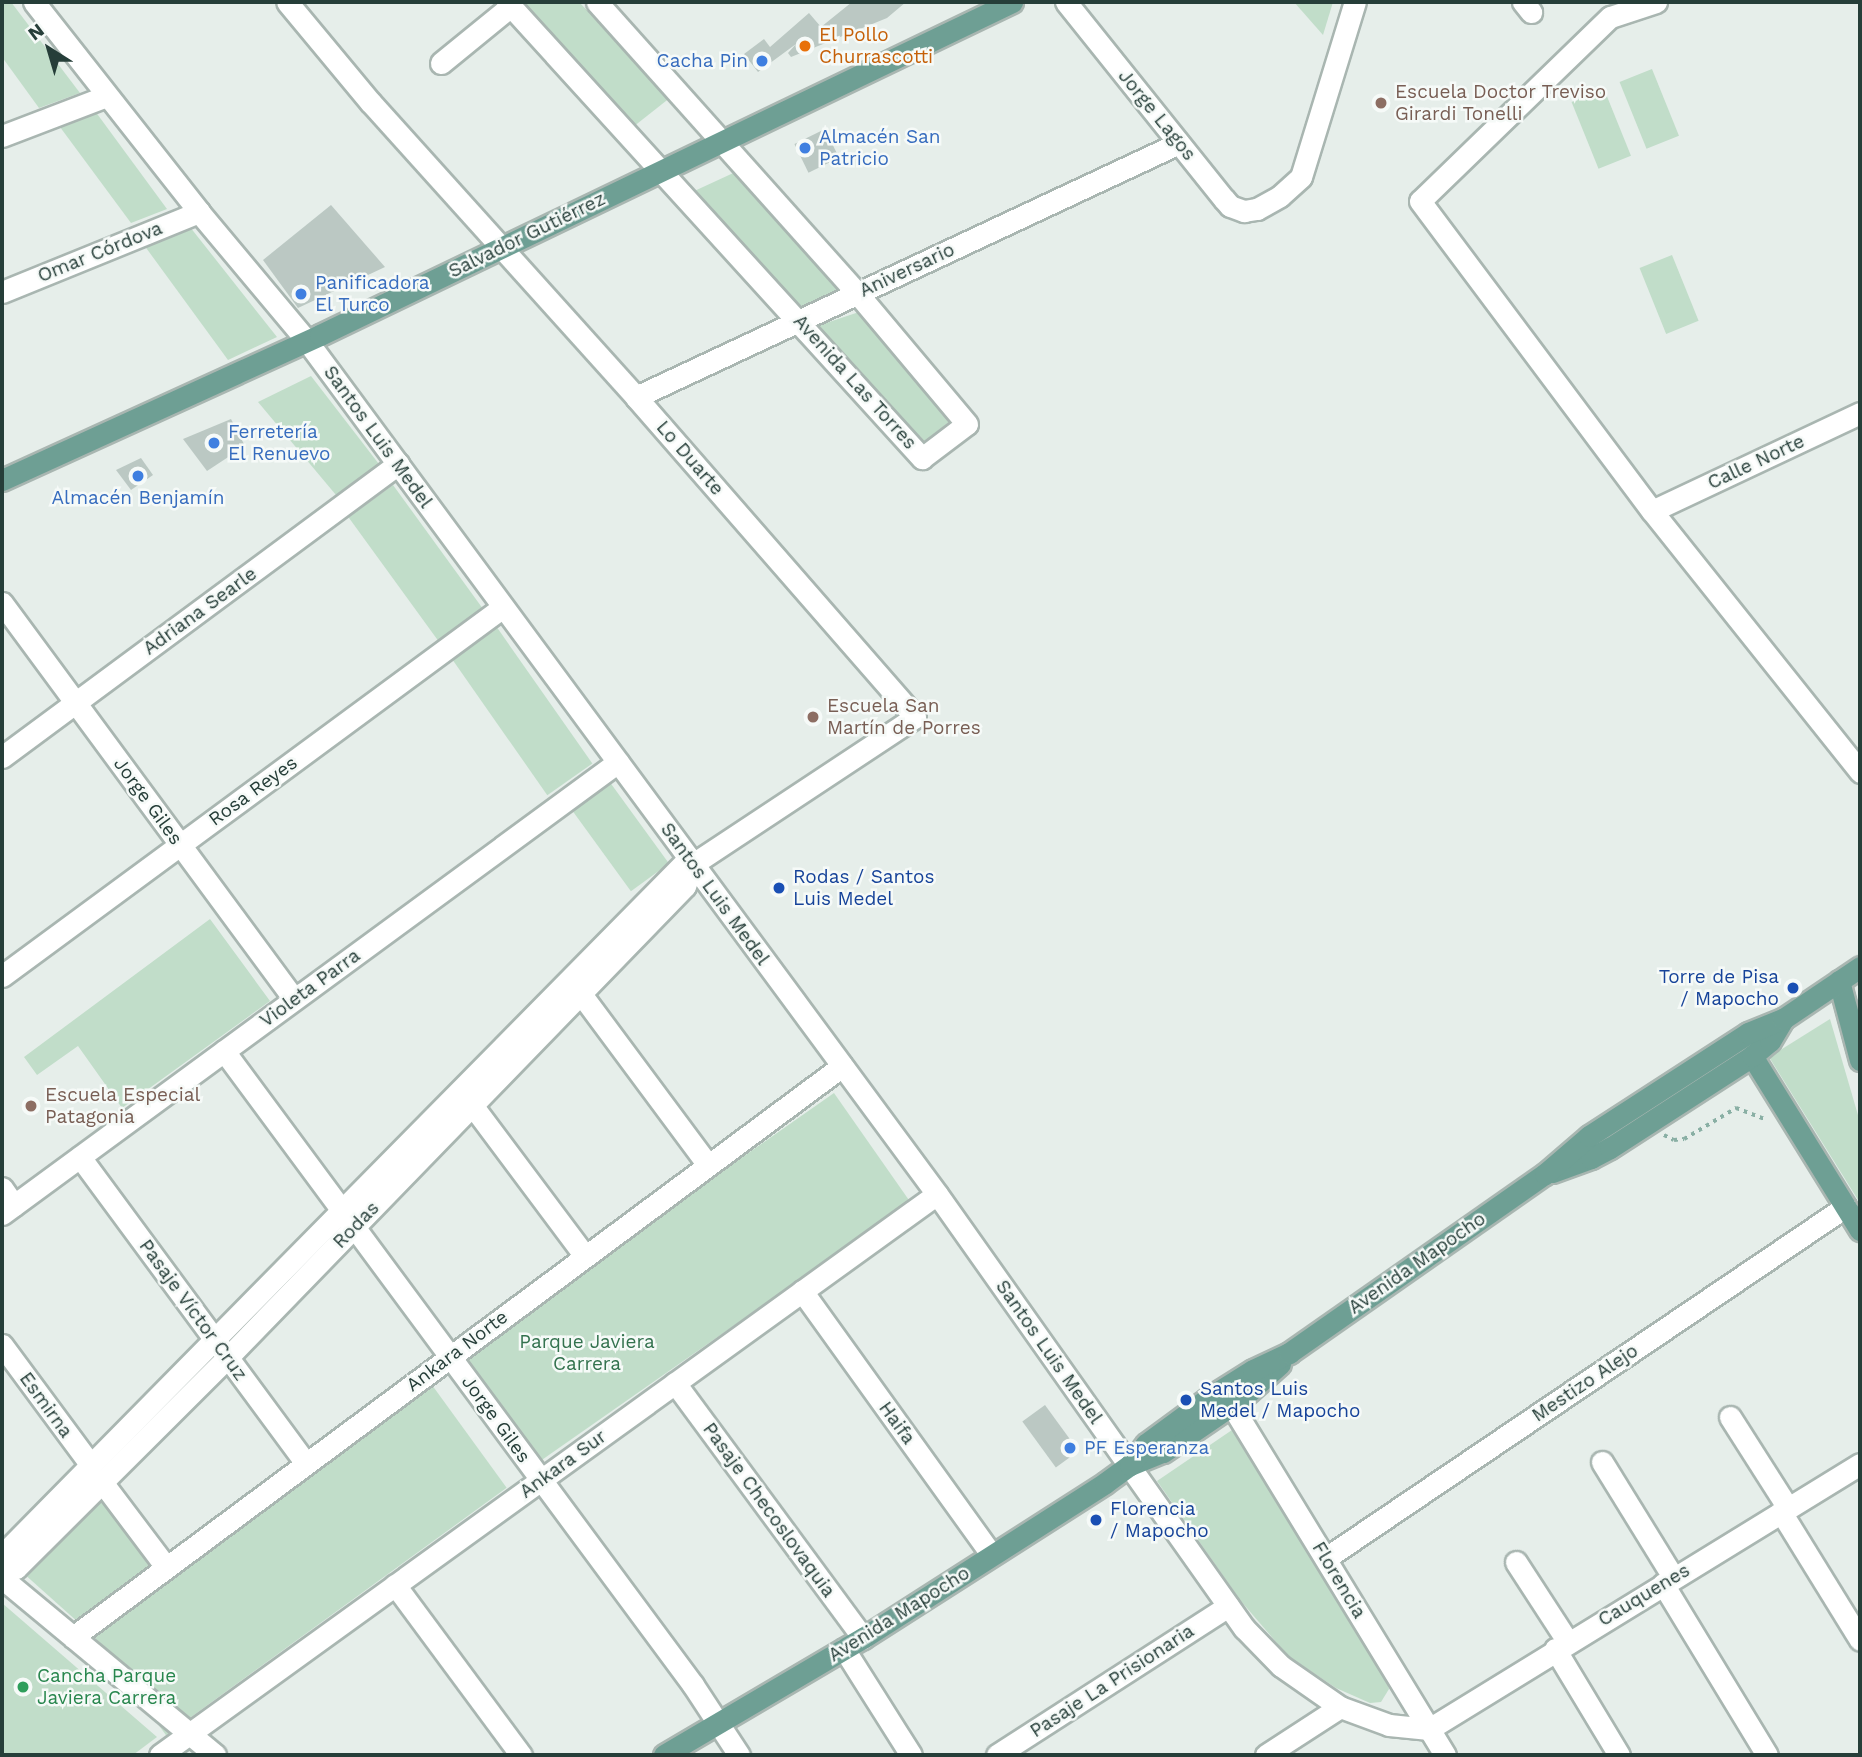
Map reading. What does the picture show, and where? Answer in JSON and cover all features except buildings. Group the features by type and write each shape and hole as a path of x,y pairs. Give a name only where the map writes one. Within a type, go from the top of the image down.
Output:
{"main road":[{"name":"Salvador Gutiérrez","path":"2,480 307,341 1012,2"},
{"name":"Avenida Mapocho","path":"664,1755 854,1643 1129,1465 1146,1444 1207,1399 1252,1370 1289,1353 1545,1174 1589,1136 1748,1033 1783,1019 1860,967"},
{"path":"1839,981 1860,1060"},
{"name":"Avenida Mapocho","path":"1545,1174 1591,1158 1752,1056 1770,1041 1783,1019"},
{"path":"1752,1056 1860,1230"},
{"name":"Avenida Mapocho","path":"1129,1465 1152,1459 1231,1406 1271,1373 1289,1353"},
{"path":"1207,1399 1231,1406"}],"street":[{"name":"Santos Luis Medel","path":"34,2 199,212 307,341 937,1194 1228,1606 1282,1666 1340,1707 1389,1726 1429,1729"},
{"name":"Lo Duarte","path":"287,2 371,103 636,397 915,717 691,861"},
{"name":"Avenida Las Torres","path":"509,4 800,320 922,458 967,424 857,293 597,2"},
{"name":"Jorge Lagos","path":"1066,2 1230,206 1244,211 1257,209 1287,191 1301,177 1354,2"},
{"path":"1656,2 1610,17 1420,201 1652,512 1860,772"},
{"path":"441,63 509,4"},
{"path":"2,136 107,96"},
{"name":"Aniversario","path":"636,397 1179,143"},
{"name":"Omar Córdova","path":"2,292 199,212"},
{"name":"Calle Norte","path":"1652,512 1860,413"},
{"name":"Adriana Searle","path":"2,757 398,464"},
{"name":"Jorge Giles","path":"2,603 294,999"},
{"name":"Rosa Reyes","path":"2,976 503,607"},
{"name":"Violeta Parra","path":"6,1202 80,1157 618,762"},
{"name":"Rodas","path":"2,1569 16,1568 215,1339 472,1105 685,886 691,861"},
{"name":"Rodas","path":"2,1555 228,1357 348,1219 691,861"},
{"path":"580,994 708,1165"},
{"name":"Jorge Giles","path":"223,1051 720,1724 739,1755"},
{"name":"Ankara Norte","path":"73,1637 842,1066"},
{"path":"472,1105 585,1256"},
{"name":"Pasaje Víctor Cruz","path":"80,1157 306,1463"},
{"name":"Ankara Sur","path":"160,1755 937,1194"},
{"name":"Mestizo Alejo","path":"1326,1558 1845,1207"},
{"name":"Haifa","path":"802,1291 992,1555"},
{"name":"Esmirna","path":"2,1345 166,1567"},
{"name":"Pasaje Checoslovaquia","path":"675,1383 854,1643 911,1755"},
{"name":"Florencia","path":"1231,1406 1445,1755"},
{"path":"1730,1417 1860,1640"},
{"path":"1602,1462 1767,1755"},
{"name":"Cauquenes","path":"1429,1729 1561,1645 1860,1464"},
{"path":"1516,1562 1619,1755"},
{"path":"2,1578 215,1755"},
{"path":"395,1585 521,1755"},
{"name":"Pasaje La Prisionaria","path":"997,1755 1228,1606"},
{"path":"1266,1755 1340,1707"}],"path":[{"path":"1645,1125 1674,1140 1684,1139 1736,1108 1773,1122"}],"green space":[{"path":"2,2 11,2 80,93 39,108 2,57"},
{"path":"513,2 579,2 671,97 633,127"},
{"path":"1294,2 1333,2 1323,35"},
{"path":"1652,69 1679,136 1647,149 1620,82"},
{"path":"1604,89 1631,156 1599,169 1572,102"},
{"path":"95,111 167,209 131,223 60,127"},
{"path":"742,169 849,288 800,314 690,193"},
{"path":"190,227 277,337 228,360 144,245"},
{"path":"1672,255 1699,321 1666,334 1640,268"},
{"path":"862,311 953,419 920,445 817,326"},
{"path":"311,376 382,468 336,495 258,402"},
{"path":"393,485 485,611 440,644 349,517"},
{"path":"496,626 592,764 547,795 451,658"},
{"path":"609,781 669,864 631,891 571,809"},
{"path":"210,919 270,1001 122,1108 78,1046 37,1075 24,1057"},
{"path":"1830,1019 1860,1122 1860,1203 1769,1057"},
{"name":"Parque Javiera Carrera","path":"834,1093 910,1202 537,1463 460,1355"},
{"path":"432,1385 507,1488 166,1735 91,1632"},
{"path":"1232,1430 1384,1670 1389,1689 1381,1702 1370,1703 1336,1688 1288,1656 1240,1600 1157,1481"},
{"path":"101,1497 153,1567 79,1623 22,1572"},
{"path":"2,1603 157,1737 133,1755 2,1755"}],"place":[{"name":"El Pollo Churrascotti","path":"805,46"},
{"name":"Cacha Pin","path":"762,61"},
{"name":"Escuela Doctor Treviso Girardi Tonelli","path":"1381,103"},
{"name":"Almacén San Patricio","path":"805,148"},
{"name":"Panificadora El Turco","path":"301,294"},
{"name":"Ferretería El Renuevo","path":"214,443"},
{"name":"Almacén Benjamín","path":"138,476"},
{"name":"Escuela San Martín de Porres","path":"813,717"},
{"name":"Rodas / Santos Luis Medel","path":"779,888"},
{"name":"Torre de Pisa / Mapocho","path":"1793,988"},
{"name":"Escuela Especial Patagonia","path":"31,1106"},
{"name":"Santos Luis Medel / Mapocho","path":"1186,1400"},
{"name":"PF Esperanza","path":"1070,1448"},
{"name":"Florencia / Mapocho","path":"1096,1520"},
{"name":"Cancha Parque Javiera Carrera","path":"23,1687"}]}
